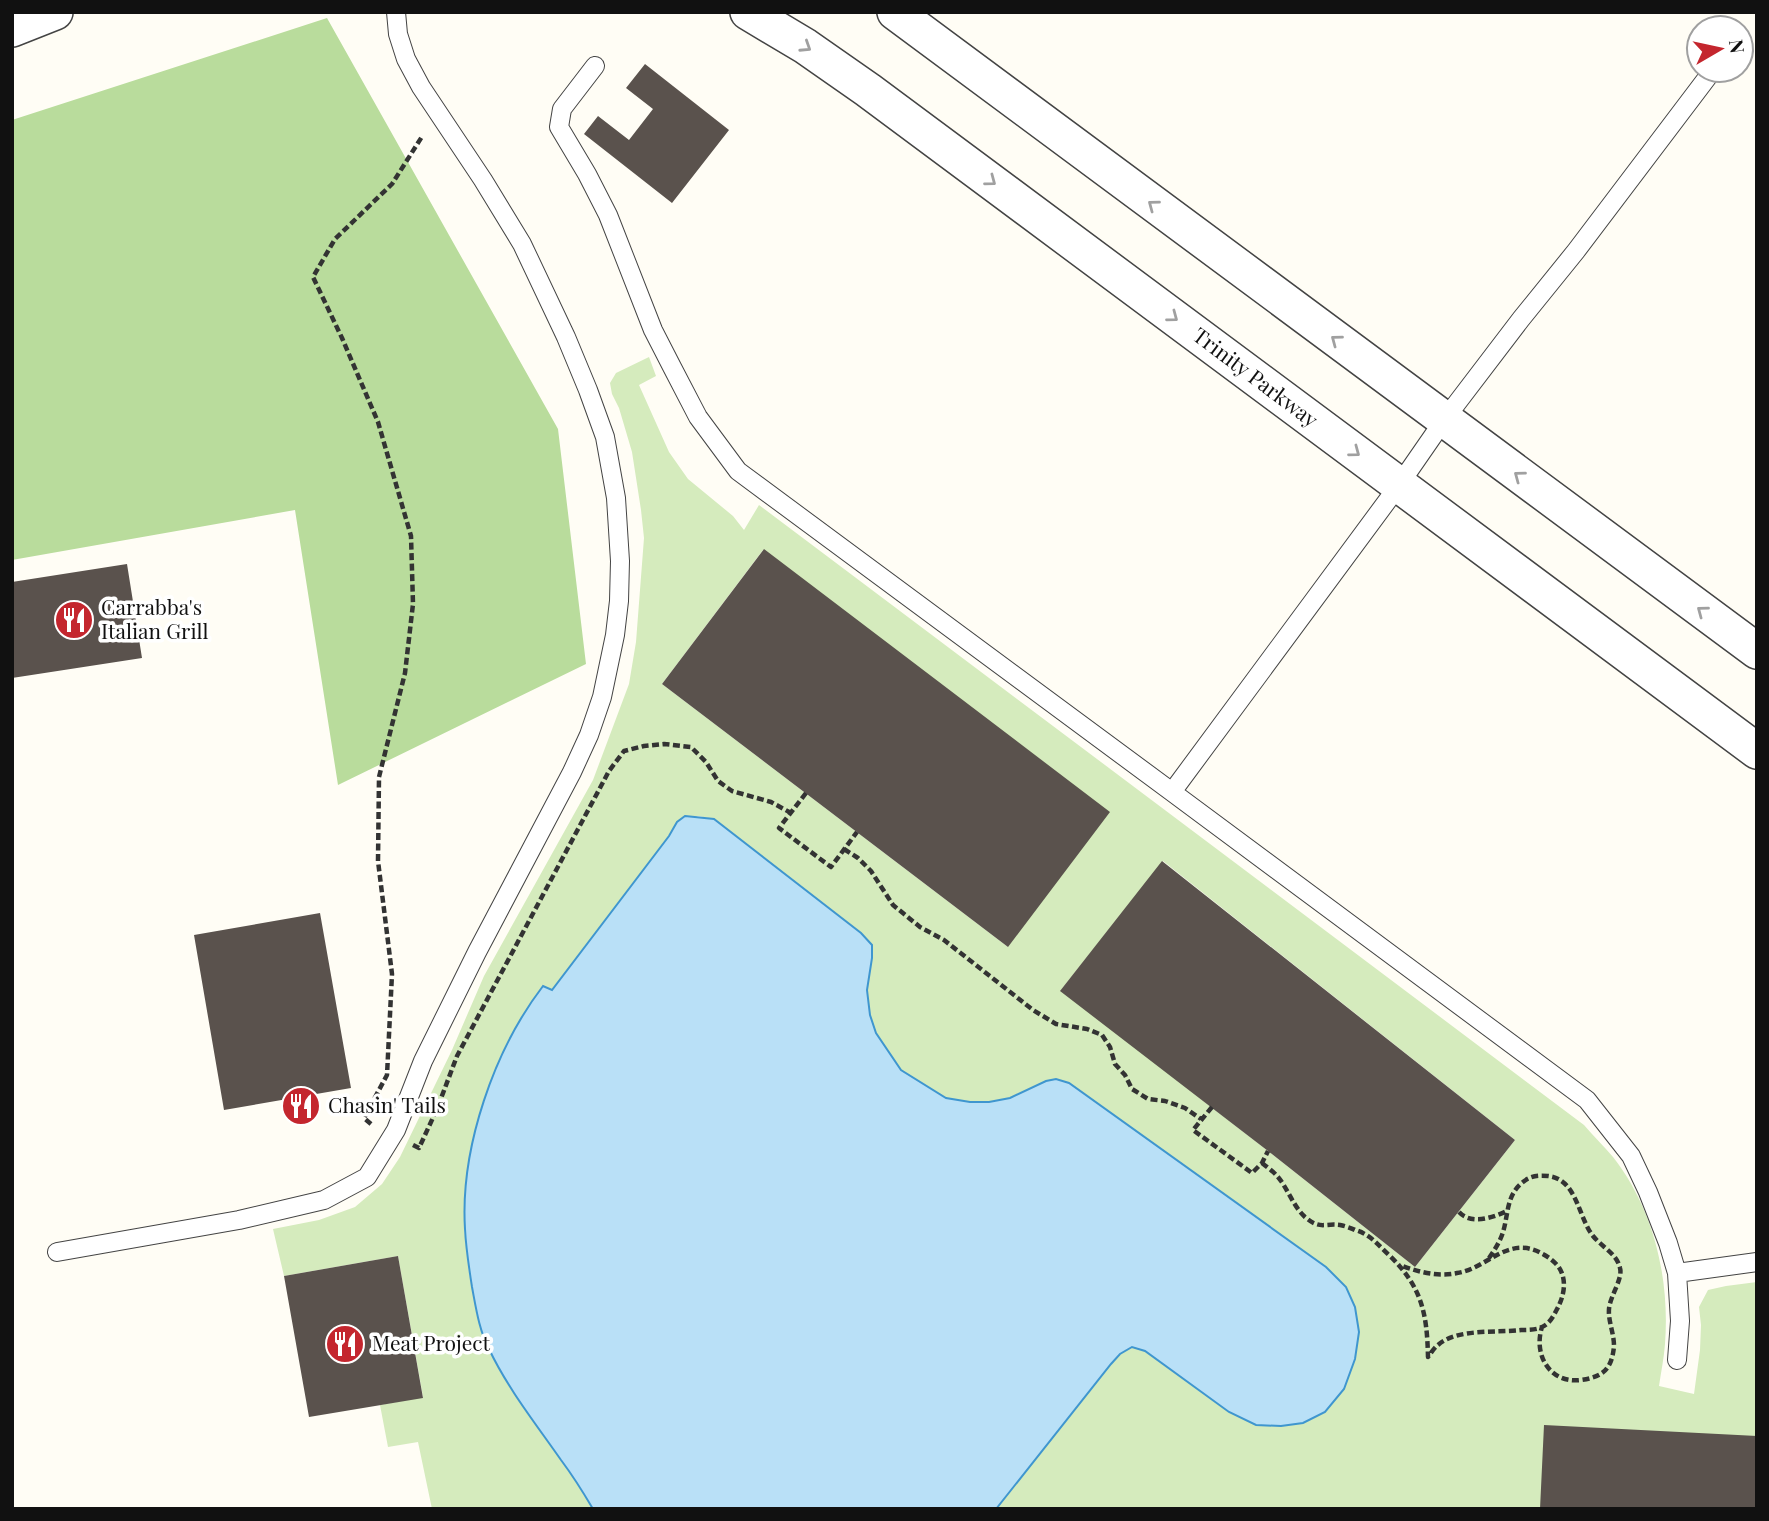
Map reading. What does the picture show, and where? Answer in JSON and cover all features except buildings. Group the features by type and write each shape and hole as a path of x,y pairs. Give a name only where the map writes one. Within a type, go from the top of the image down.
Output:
{"street":[{"path":"12,29 55,12"},
{"name":"Trinity Parkway","path":"748,12 805,46 869,90 1757,751"},
{"path":"895,12 1757,652"}],"lane":[{"path":"57,1252 239,1220 324,1200 367,1177 393,1135 429,1049 572,772 602,697 615,635 620,561 616,498 605,437 566,337 522,244 484,180 421,88 406,59 398,34 396,12"},
{"path":"596,66 562,109 559,127 608,215 653,330 667,358 698,417 738,471 1587,1100 1631,1156 1668,1243 1676,1273 1680,1321 1677,1360"},
{"path":"1172,792 1444,420 1702,84"},
{"path":"1676,1273 1757,1262"}],"path":[{"path":"441,117 422,136 392,184 335,239 313,277 378,422 411,536 413,604 405,673 379,777 378,861 391,974 387,1075 363,1118 374,1127 419,1148 438,1109 457,1056 609,771 624,751 664,744 691,747 706,762 718,781 732,791 771,802 792,813"},
{"path":"806,793 779,828 831,867 857,832"},
{"path":"844,849 871,871 893,905 920,928 944,940 1033,1010 1056,1024 1080,1027 1102,1035 1110,1047 1115,1064 1132,1089 1148,1099 1185,1108 1201,1119"},
{"path":"1212,1107 1193,1130 1252,1173 1262,1163 1268,1151"},
{"path":"1262,1163 1278,1177 1305,1217 1319,1226 1339,1225 1360,1231 1376,1240 1400,1265 1419,1296 1427,1334 1428,1357 1439,1344 1452,1337 1542,1327"},
{"path":"1400,1265 1423,1273 1457,1273 1473,1269 1488,1259 1520,1247 1535,1250 1548,1257 1564,1277 1564,1294 1551,1319 1542,1327 1538,1339 1540,1355 1548,1369 1561,1376 1575,1380 1602,1374 1608,1367 1614,1345 1609,1309 1621,1275 1620,1266 1617,1259 1589,1231 1576,1199 1563,1183 1554,1177 1542,1175 1523,1182 1511,1195 1502,1238 1488,1259"},
{"path":"1459,1212 1464,1217 1481,1219 1498,1216 1507,1211"}],"green space":[{"path":"327,18 558,429 586,664 338,785 295,510 12,560 12,120"},
{"path":"649,357 656,376 639,385 669,452 688,479 733,516 744,530 759,505 1584,1125 1627,1177 1649,1222 1656,1246 1662,1270 1666,1319 1665,1349 1659,1386 1694,1394 1700,1350 1699,1307 1708,1290 1757,1282 1757,1509 996,1509 1111,1364 1120,1354 1132,1347 1145,1350 1229,1412 1281,1426 1303,1423 1325,1412 1346,1287 1326,1267 1069,1083 1056,1079 1010,1098 970,1102 946,1098 901,1070 876,1033 870,1015 867,990 872,945 861,933 714,819 698,816 677,822 552,991 543,986 505,1049 489,1085 477,1124 464,1228 477,1315 487,1347 511,1389 593,1509 432,1509 418,1442 388,1447 380,1405 423,1397 398,1256 284,1276 273,1229 319,1220 355,1207 382,1184 400,1157 452,1050 484,976 593,780 629,684 636,642 644,538 632,452 610,383 616,373","holes":["764,550 1008,947 662,684","1163,861 1515,1140 1415,1267 1061,990"]}],"water":[{"path":"685,816 714,819 861,933 872,945 867,990 870,1015 876,1033 901,1070 946,1098 970,1102 1010,1098 1056,1079 1069,1083 1326,1267 1346,1287 1355,1307 1359,1332 1355,1359 1344,1389 1325,1412 1303,1423 1256,1425 1229,1412 1145,1351 1132,1347 1120,1354 1111,1364 996,1509 593,1509 514,1392 483,1334 478,1319 466,1244 465,1198 468,1166 484,1101 495,1070 525,1011 543,986 552,990 677,822"}],"place":[{"name":"Carrabba's Italian Grill","path":"74,620"},
{"name":"Chasin' Tails","path":"301,1106"},
{"name":"Meat Project","path":"345,1344"}]}
